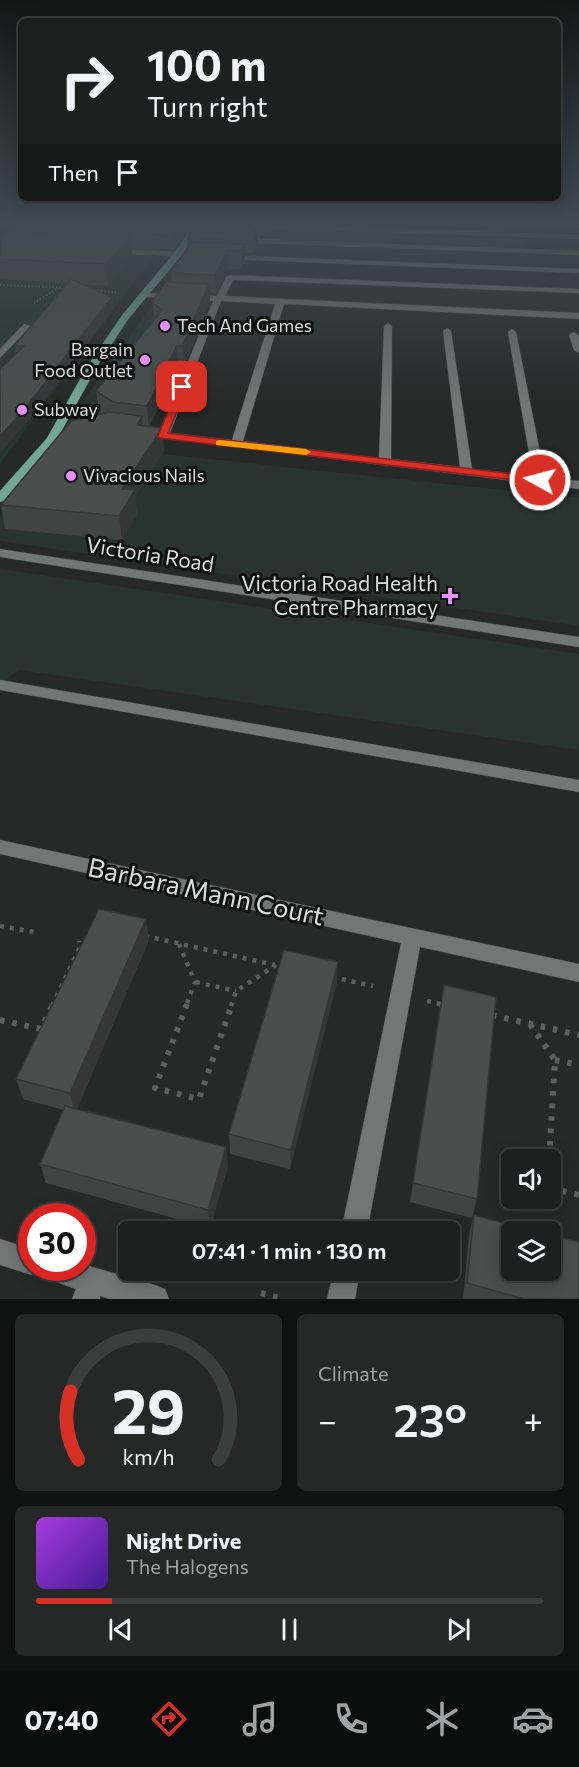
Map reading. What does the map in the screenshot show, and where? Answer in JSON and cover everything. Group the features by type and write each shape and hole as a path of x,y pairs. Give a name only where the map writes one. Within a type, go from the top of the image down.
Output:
{"main road":[{"path":"0,498 67,424 93,364 153,284"}],"street":[{"path":"163,436 227,284"},
{"path":"395,284 579,291"},
{"path":"144,295 579,316"},
{"path":"236,445 280,302"},
{"path":"0,356 27,326"},
{"path":"385,460 388,326"},
{"path":"447,331 466,471"},
{"path":"512,332 540,480"},
{"path":"574,335 579,350"},
{"path":"128,431 579,485"},
{"name":"Victoria Road","path":"0,553 579,642"},
{"path":"0,685 579,786"},
{"name":"Barbara Mann Court","path":"0,847 579,973"},
{"path":"356,1221 412,937"},
{"path":"0,1252 18,1258"},
{"path":"75,1281 89,1289 155,1299"},
{"path":"341,1299 345,1281"}],"path":[{"path":"0,285 72,290"},
{"path":"34,303 57,289"},
{"path":"91,290 144,295"},
{"path":"0,926 39,933"},
{"path":"141,935 287,967"},
{"path":"0,1020 40,1029 80,947 79,941"},
{"path":"179,944 195,982 155,1088 199,1099 236,991 276,965"},
{"path":"330,977 373,986"},
{"path":"195,982 236,991"},
{"path":"421,1000 454,1007"},
{"path":"486,1014 579,1035"},
{"path":"530,1023 555,1060 550,1149"},
{"path":"555,1060 579,1065"},
{"path":"561,1191 579,1195"},
{"path":"261,1293 283,1299"}],"shaded area":[{"path":"0,284 133,284 0,464"},
{"path":"167,284 210,284 134,451 579,498 579,626 0,541 0,517"},
{"path":"0,569 579,654 579,750 19,670 0,684"}],"building":[{"path":"67,284 82,284 112,297 23,411 0,436 0,369 24,346 15,345"},
{"path":"165,284 209,284 182,346 177,345 147,406 113,402 96,391 162,310 152,302"},
{"path":"109,412 142,416 137,425 162,428 122,489 135,490 119,516 1,505 71,421"},
{"path":"99,909 146,919 70,1093 16,1079"},
{"path":"284,950 338,962 291,1150 229,1134"},
{"path":"444,985 496,997 477,1199 413,1183"},
{"path":"65,1106 226,1147 208,1210 40,1164"},
{"path":"474,1215 501,1222 501,1281 561,1281 561,1238 579,1242 579,1299 524,1299 467,1283"}],"slow traffic":[{"path":"220,443 306,452"}],"place":[{"name":"Tech And Games","path":"165,326"},
{"name":"Bargain Food Outlet","path":"145,360"},
{"name":"Subway","path":"22,410"},
{"name":"Vivacious Nails","path":"71,476"},
{"name":"Victoria Road Health Centre Pharmacy","path":"450,596"}],"route":[{"path":"182,387 163,436 385,460 540,480"}]}
